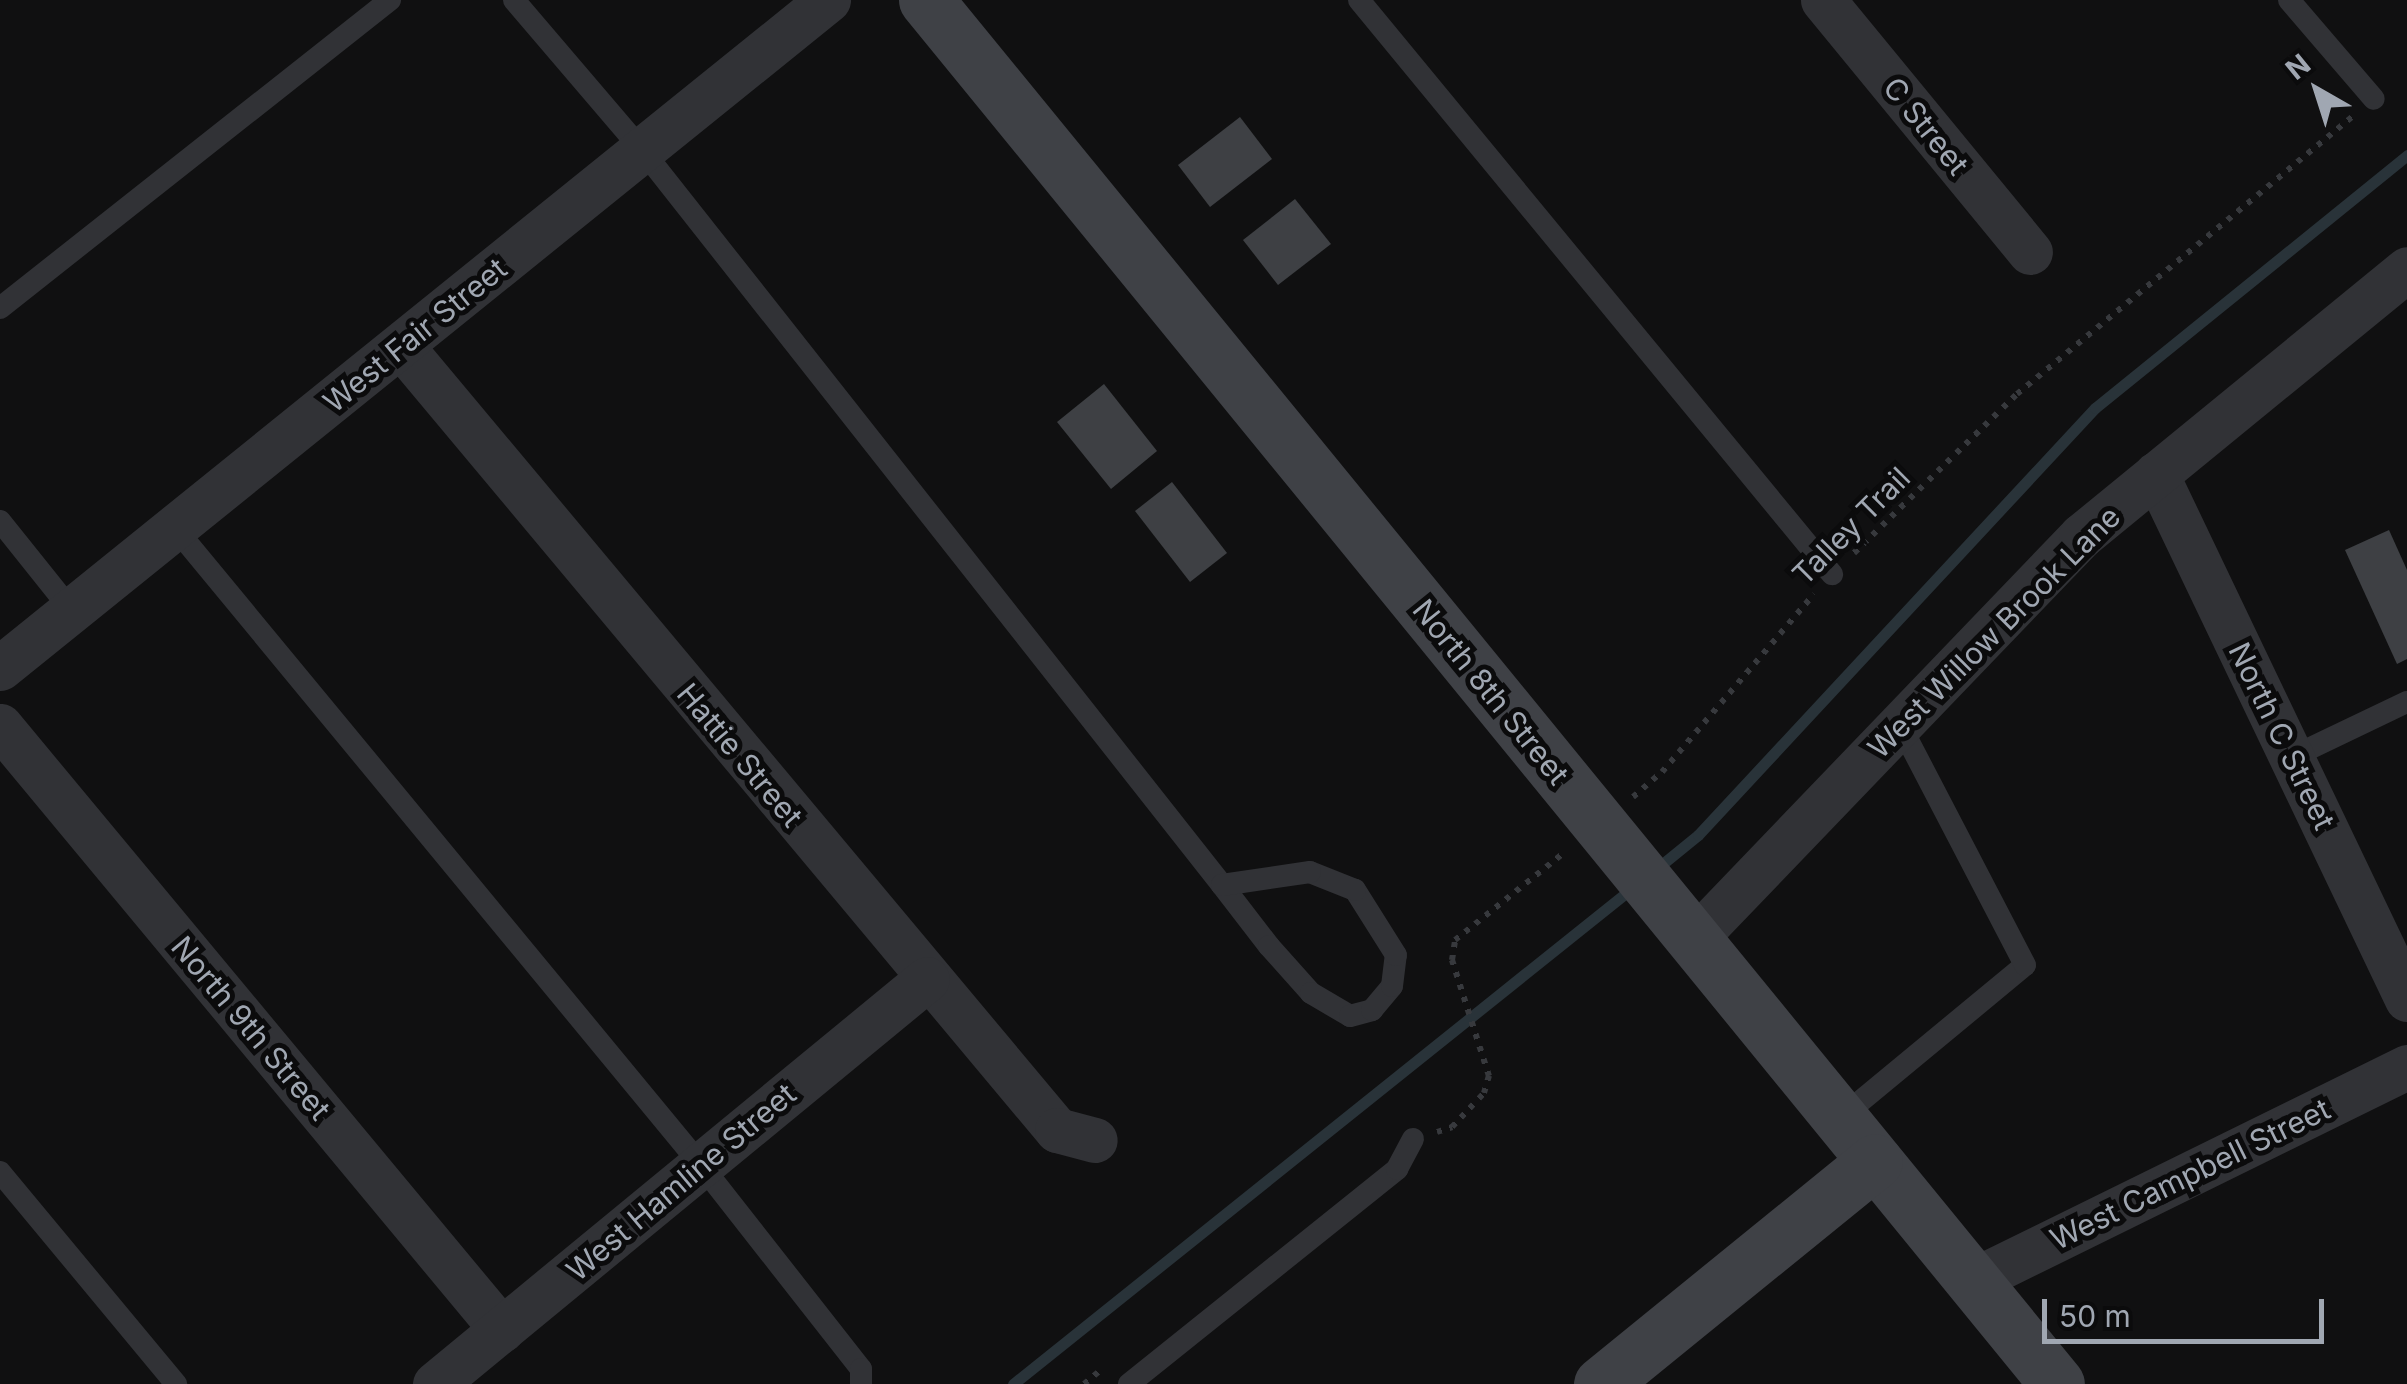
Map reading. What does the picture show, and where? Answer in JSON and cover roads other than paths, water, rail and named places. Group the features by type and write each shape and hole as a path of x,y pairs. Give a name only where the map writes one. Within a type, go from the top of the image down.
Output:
{"street":[{"name":"West Fair Street","path":"0,668 828,0"},
{"name":"North 8th Street","path":"926,0 2057,1384"},
{"name":"C Street","path":"1823,0 2030,252"},
{"name":"West Willow Brook Lane","path":"1682,927 1900,725 2082,536 2407,269"},
{"name":"Hattie Street","path":"402,347 1057,1130 1095,1140"},
{"name":"North C Street","path":"2156,474 2407,998"},
{"name":"North 9th Street","path":"0,726 502,1330"},
{"name":"West Hamline Street","path":"435,1384 927,979"},
{"name":"West Campbell Street","path":"1972,1281 2407,1066"},
{"path":"1629,1375 1874,1161"}],"lane":[{"path":"0,308 390,0"},
{"path":"514,0 643,151 1222,885 1311,992 1350,1016 1372,1010 1392,986 1396,955 1355,890 1310,872 1222,885"},
{"path":"1359,0 1832,574"},
{"path":"2289,0 2374,99"},
{"path":"0,522 72,611"},
{"path":"175,528 701,1166 861,1369 860,1384"},
{"path":"2292,756 2407,702"},
{"path":"1839,1119 2025,965 1900,725"},
{"path":"1129,1384 1397,1169 1413,1139"},
{"path":"0,1172 176,1384"}],"waterway":[{"path":"1655,870 1698,835 2095,408 2407,155"},
{"path":"1013,1384 1632,888"}]}
